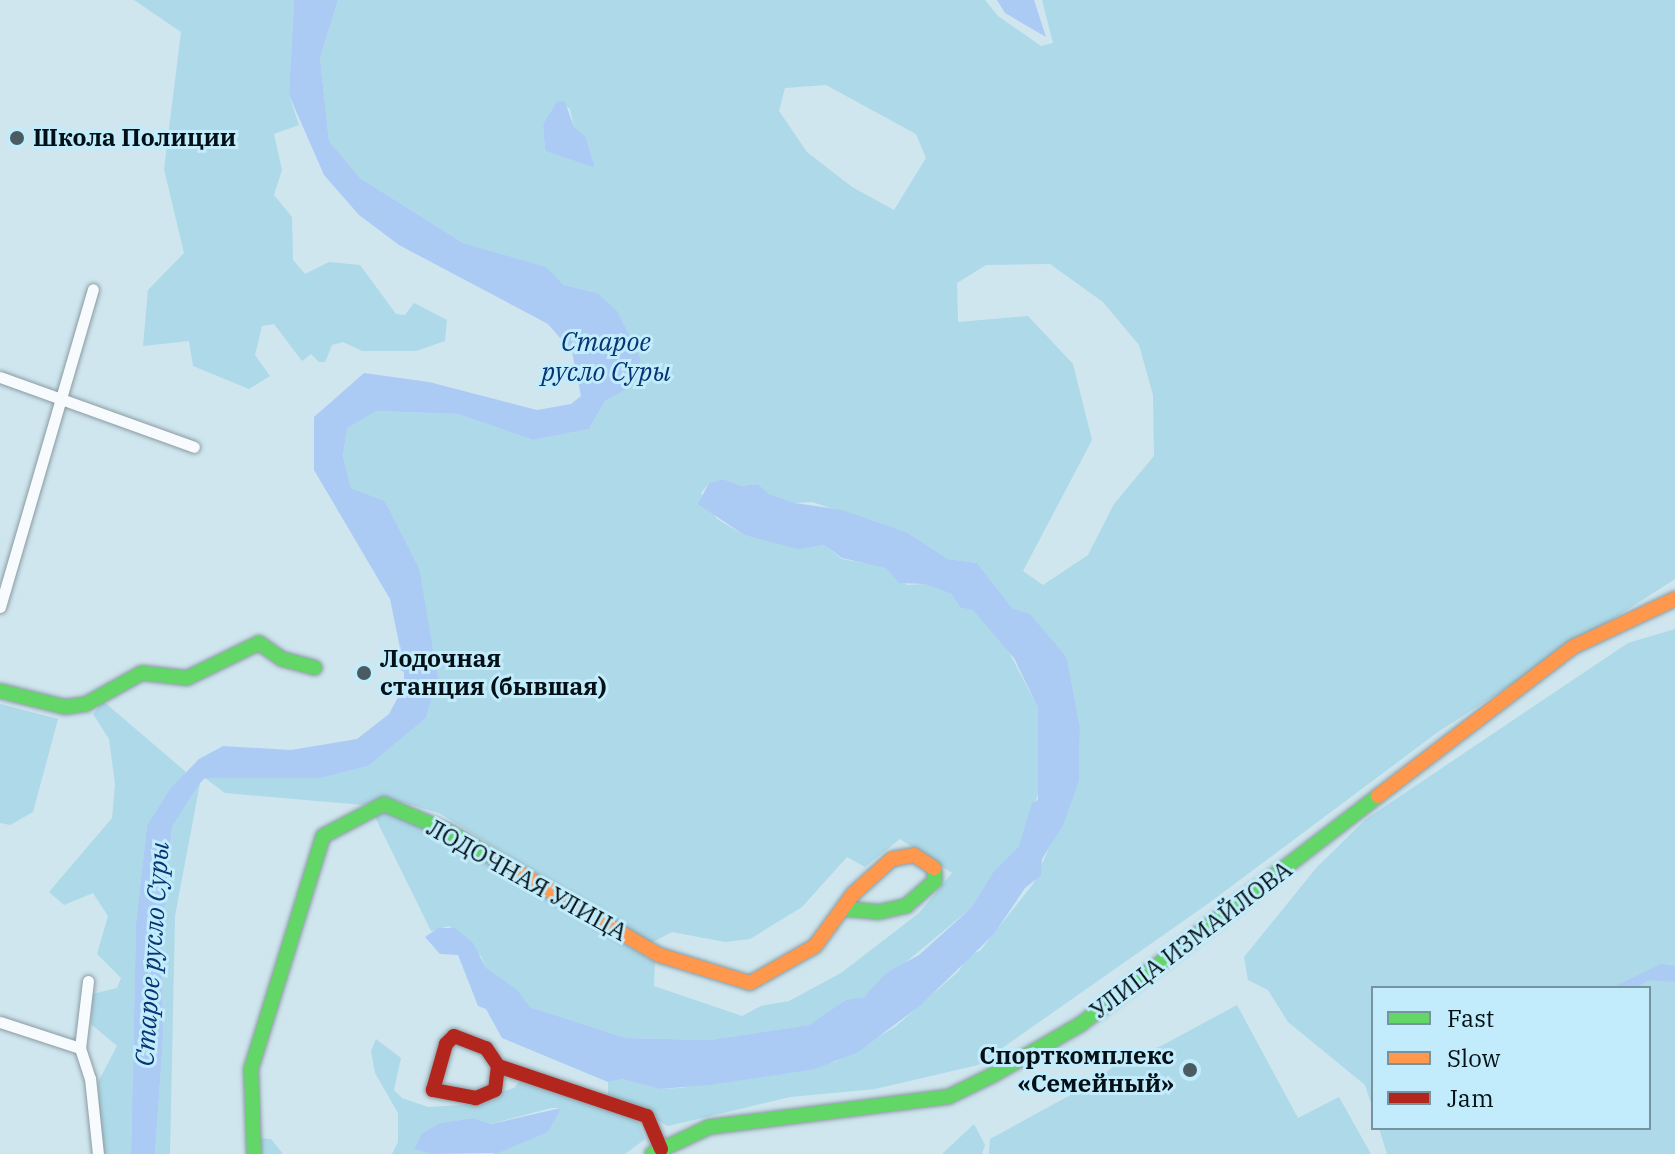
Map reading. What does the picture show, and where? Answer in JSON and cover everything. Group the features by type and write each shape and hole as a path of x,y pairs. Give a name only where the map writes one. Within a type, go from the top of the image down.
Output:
{"street":[{"path":"0,607 93,289"},
{"path":"0,377 194,447"},
{"name":"УЛИЦА ИЗМАЙЛОВА","path":"656,1151 730,1122 948,1097 993,1075 1081,1024 1573,647 1675,599"},
{"path":"0,691 65,707 86,704 142,673 187,678 252,643 315,668"},
{"name":"ЛОДОЧНАЯ УЛИЦА","path":"254,1154 251,1069 280,969 323,836 363,811 384,804 450,832 659,955 750,983 815,946 853,894 892,859 914,855 935,869 935,881 906,906 879,912 845,909"},
{"path":"88,981 80,1048 90,1078 98,1154"},
{"path":"0,1022 80,1048"},
{"path":"498,1066 495,1090 476,1098 442,1095 433,1090 446,1044 454,1036 486,1048 498,1066 647,1116 656,1151"}],"shaded area":[{"path":"134,0 294,0 289,95 299,125 274,134 282,170 274,195 292,217 293,260 305,274 329,262 360,265 396,314 405,315 414,303 447,320 445,341 416,351 362,351 343,342 332,345 325,362 319,362 311,354 302,361 274,324 262,326 255,355 270,376 249,389 193,366 189,341 143,346 148,290 184,253 164,169 181,32"},
{"path":"338,0 985,0 998,16 1041,46 1053,43 1042,0 1675,0 1675,579 1438,732 1209,903 978,1065 875,1089 790,1097 668,1126 608,1095 608,1082 622,1079 660,1089 681,1088 835,1062 895,1027 959,971 968,955 980,951 1033,884 1079,781 1080,727 1067,658 1013,609 977,563 948,559 908,533 812,502 795,503 769,494 758,484 741,486 723,479 709,483 701,493 717,519 744,535 798,548 824,545 842,559 886,567 907,585 925,584 951,594 961,608 973,610 1008,650 1038,708 1039,792 1019,846 993,872 971,908 864,997 846,1001 809,1025 709,1040 626,1038 530,1007 486,968 481,956 449,926 431,931 374,815 387,809 492,864 655,962 654,986 742,1016 761,1006 789,1001 841,973 919,913 952,873 900,839 865,867 847,857 802,907 750,939 725,942 672,932 651,943 439,813 384,797 363,805 225,793 205,778 321,778 368,766 425,719 419,568 385,501 351,488 343,456 347,427 376,411 458,414 533,440 589,429 605,401 627,389 597,293 564,285 545,267 463,243 360,178 329,141 320,58","holes":["826,85 916,134 926,158 894,210 852,187 807,152 779,111 785,88","557,101 570,109 574,127 586,137 595,168 545,151 543,124","1050,264 1103,302 1139,345 1153,395 1154,456 1114,504 1088,555 1043,585 1023,571 1092,440 1073,364 1028,316 958,322 957,283 986,265"]},
{"path":"1675,629 1675,1154 1387,1154 1380,1130 1651,1130 1651,986 1371,986 1371,1103 1365,1085 1288,1022 1268,990 1248,980 1244,957 1317,867 1366,819 1628,643"},
{"path":"103,701 186,772 147,827 136,923 131,1154 102,1154 98,1082 117,1046 91,1024 92,994 117,988 121,978 97,954 108,916 93,893 64,905 49,892 112,818 115,784 109,739 93,714"},
{"path":"0,704 58,719 33,812 10,825 0,823"},
{"path":"200,783 175,916 170,1154 155,1154 163,1039 162,936 172,827"},
{"name":"Спорткомплекс «Семейный»","path":"1237,1005 1298,1118 1339,1097 1371,1154 989,1154 990,1139 1096,1081 1121,1060 1161,1046"},
{"path":"376,1039 401,1058 394,1090 402,1098 428,1107 462,1105 514,1088 521,1079 636,1117 645,1139 625,1154 492,1154 548,1132 560,1108 551,1108 490,1124 473,1118 440,1123 422,1133 414,1149 431,1154 392,1154 398,1142 398,1113 375,1073 371,1051"},
{"path":"974,1124 985,1145 982,1154 942,1154"},
{"path":"257,1138 271,1139 283,1154 259,1154"}],"water":[{"name":"Старое русло Суры","path":"294,0 338,0 320,58 329,141 360,178 463,243 546,267 564,285 597,293 617,311 641,360 627,389 605,401 589,429 533,440 458,414 376,411 347,428 343,456 351,488 385,501 419,568 438,679 425,719 368,766 321,778 205,778 200,783 172,827 162,936 163,1039 155,1154 131,1154 136,923 147,826 170,789 199,759 223,746 291,750 357,739 389,714 404,686 404,672 392,664 402,658 390,599 314,470 314,417 364,373 429,382 537,410 571,404 581,396 572,352 548,324 399,245 359,215 324,175 289,95"},
{"path":"997,0 1034,0 1046,37 1005,13"},
{"path":"557,101 565,102 574,127 586,137 595,168 545,151 543,124"},
{"path":"723,479 741,486 758,484 769,494 795,503 842,510 908,533 948,559 977,563 1013,609 1030,614 1067,658 1080,727 1079,781 1063,825 1042,859 1041,875 1025,888 994,934 921,1005 858,1052 815,1069 708,1085 660,1089 622,1079 608,1082 502,1038 486,1009 478,1006 458,955 440,954 425,937 438,928 455,928 473,943 486,968 517,990 530,1007 626,1038 709,1040 809,1025 846,1000 864,997 886,973 919,955 971,908 993,872 1019,846 1032,803 1038,800 1038,708 1014,658 973,610 961,608 951,594 925,584 899,583 886,568 842,558 824,545 798,549 744,535 698,504 709,483"},
{"path":"1661,964 1675,966 1675,982 1648,980 1639,986 1615,986"},
{"path":"561,1108 548,1132 498,1153 431,1154 414,1149 422,1133 440,1123 473,1118 491,1124"}],"traffic: fast":[{"path":"0,691 65,707 86,704 142,673 187,678 259,643 282,659 315,668"},
{"path":"652,1154 709,1127 948,1097 993,1075 1081,1024 1378,796"},
{"path":"254,1154 251,1069 323,836 384,804 450,832 496,859"},
{"path":"845,909 879,912 906,906 935,881 934,868"}],"traffic: slow":[{"path":"1378,796 1573,647 1675,599"},
{"path":"496,859 659,955 750,983 815,946 853,894 892,859 914,855 934,868"}],"traffic: jam":[{"path":"498,1066 495,1090 476,1098 433,1090 446,1044 454,1036 486,1048 498,1066 647,1116 661,1149"}],"place":[{"name":"Школа Полиции","path":"17,138"},
{"name":"Лодочная станция (бывшая)","path":"364,673"},
{"name":"Спорткомплекс «Семейный»","path":"1190,1070"}]}
